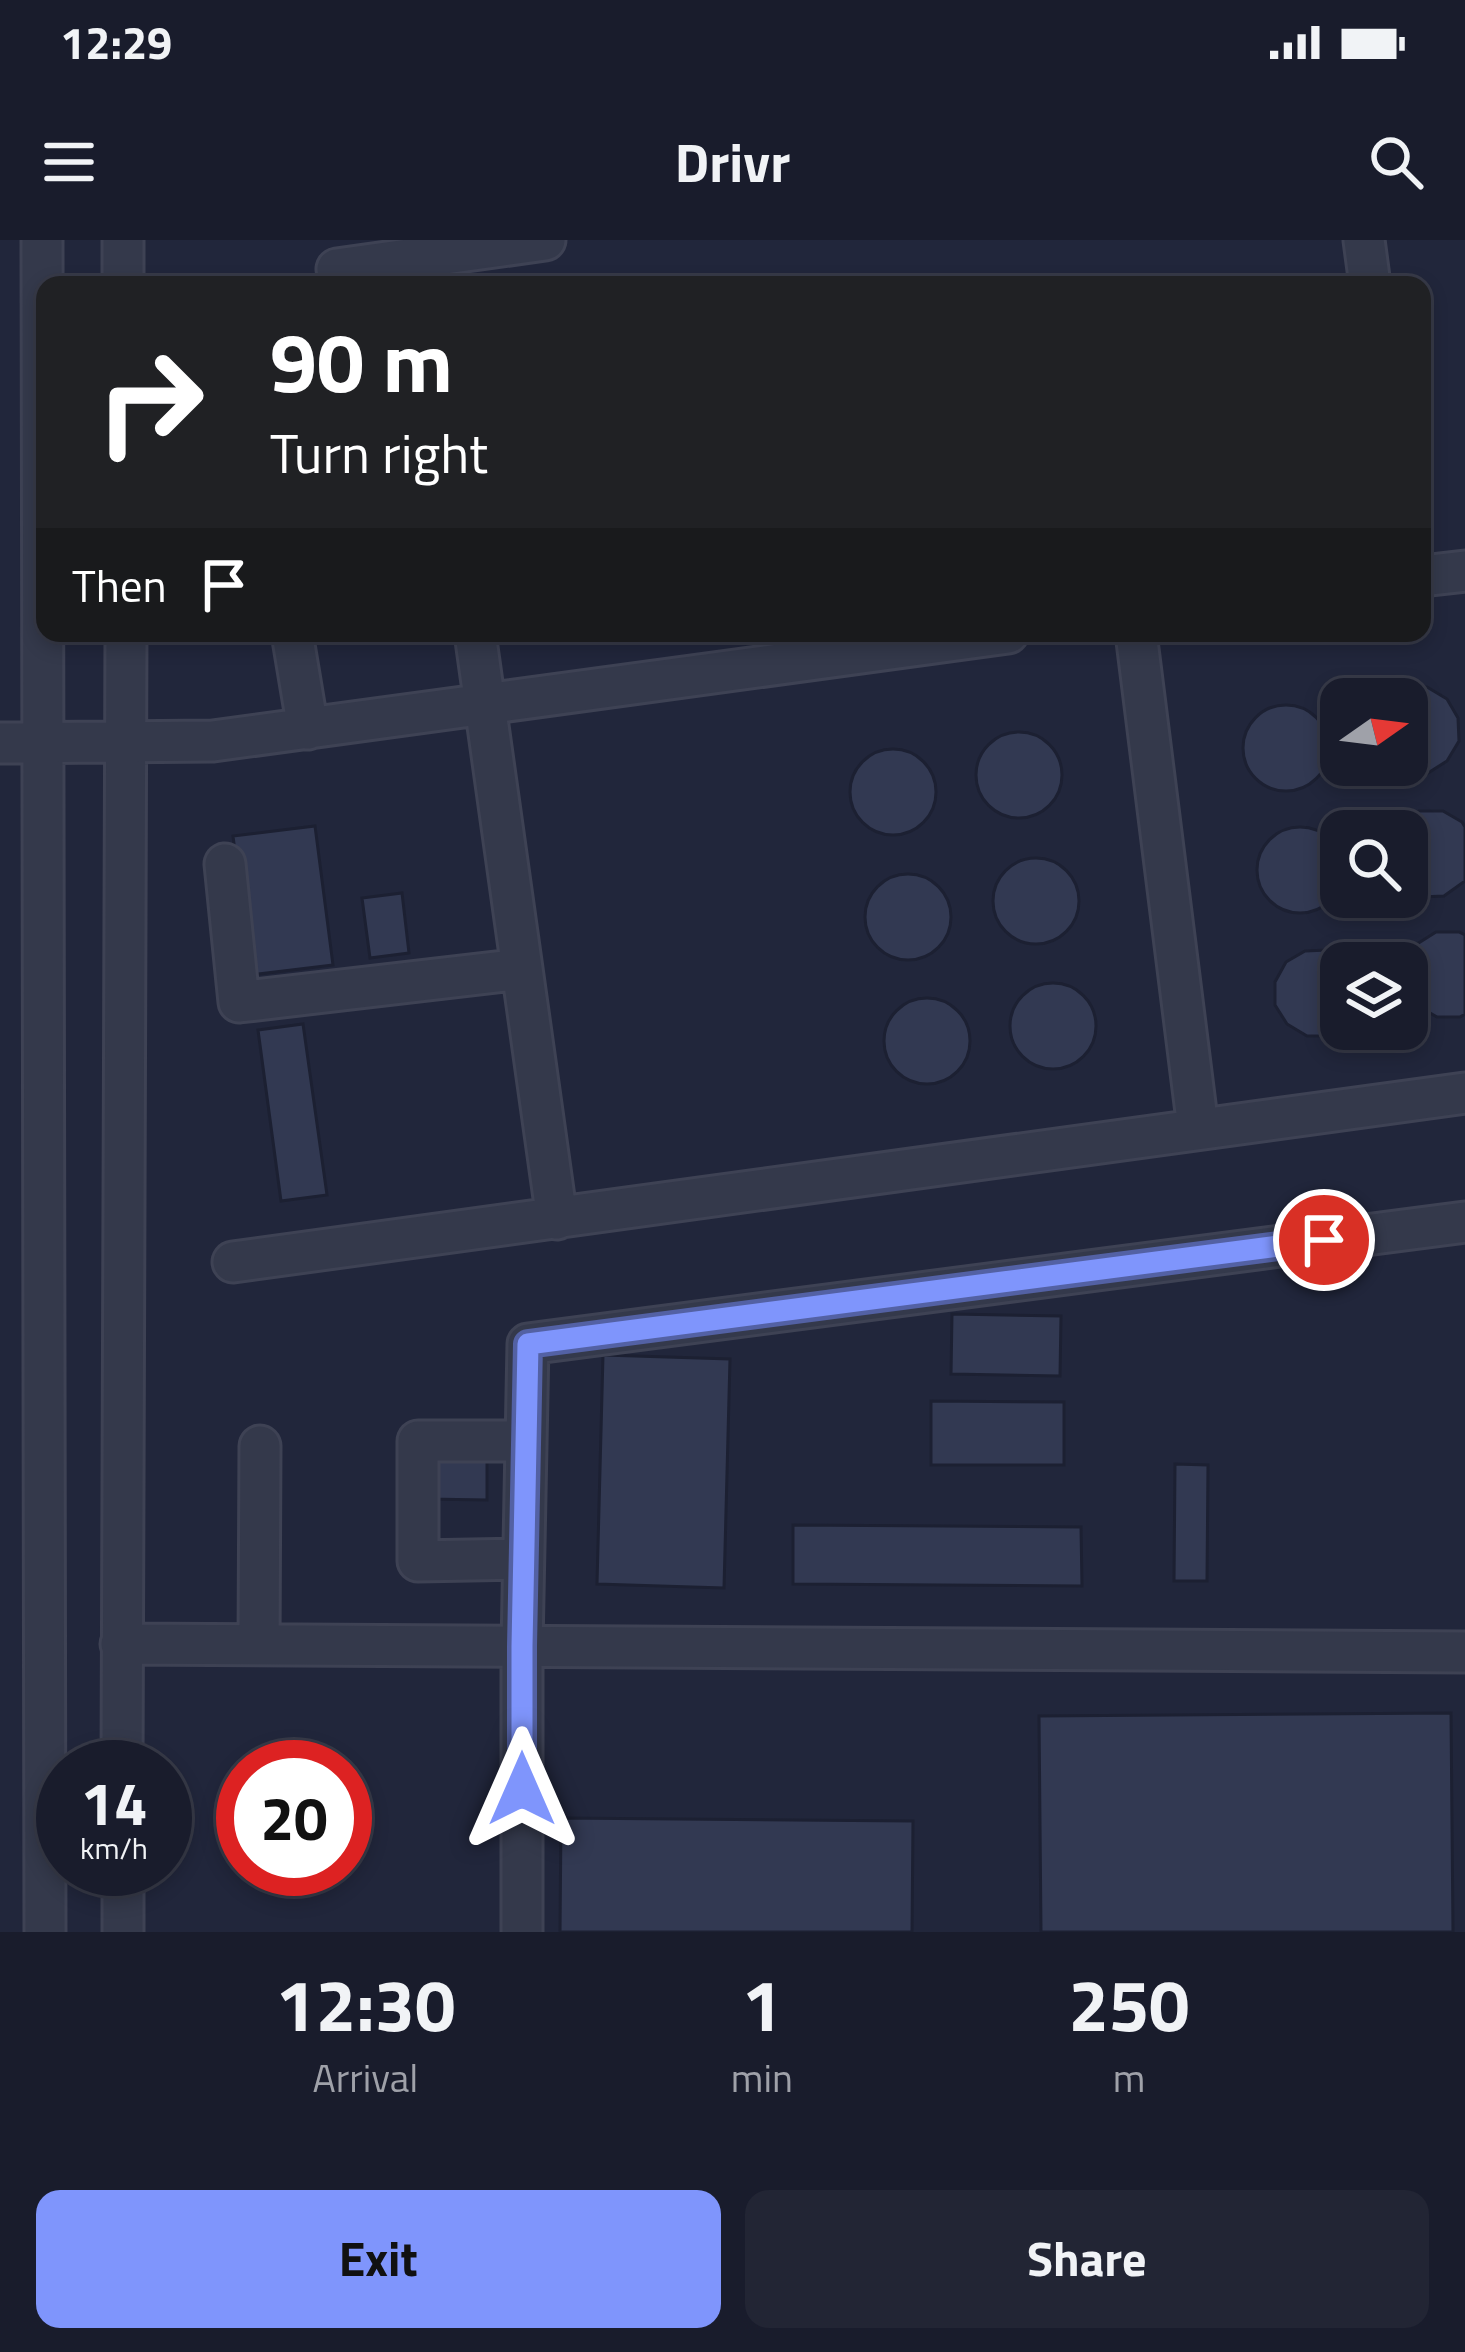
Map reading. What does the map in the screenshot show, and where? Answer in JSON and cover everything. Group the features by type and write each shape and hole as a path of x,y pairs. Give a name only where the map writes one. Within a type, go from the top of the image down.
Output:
{"street":[{"path":"42,240 42,276"},
{"path":"123,240 123,276"},
{"path":"338,276 337,269 427,271 545,240"},
{"path":"1364,240 1369,276"},
{"path":"1431,576 1465,571"},
{"path":"44,642 44,1932"},
{"path":"122,1740 126,642"},
{"path":"294,642 308,729"},
{"path":"476,642 557,1219"},
{"path":"0,743 213,742 942,642"},
{"path":"1137,642 1198,1128"},
{"path":"225,864 239,1002 522,969"},
{"path":"233,1262 1465,1093"},
{"path":"523,1932 528,1344 1465,1222"},
{"path":"523,1559 418,1561 418,1441 526,1441"},
{"path":"260,1446 260,1645"},
{"path":"121,1644 1465,1652"},
{"path":"123,1896 123,1932"}],"building":[{"path":"1428,688 1447,699 1458,718 1459,741 1447,761 1428,773"},
{"path":"1286,705 1302,708 1316,718 1320,772 1316,778 1302,788 1286,791 1270,788 1256,778 1246,764 1243,748 1246,732 1256,718 1270,708"},
{"path":"1019,732 1035,735 1049,745 1059,759 1059,791 1049,805 1035,815 1019,818 1003,815 989,805 979,791 976,775 979,759 989,745 1003,735"},
{"path":"893,749 909,752 923,762 933,776 933,808 923,822 909,832 893,835 877,832 863,822 853,808 850,792 853,776 863,762 877,752"},
{"path":"1428,811 1443,811 1465,827 1465,881 1444,896 1428,897"},
{"path":"315,826 333,965 251,975 233,836"},
{"path":"1300,827 1320,834 1320,906 1300,913 1284,909 1261,886 1257,870 1261,854 1284,831"},
{"path":"1036,858 1052,861 1066,871 1076,885 1076,917 1066,931 1052,941 1036,944 1020,941 1006,931 996,917 993,901 996,885 1006,871 1020,861"},
{"path":"908,874 924,877 938,887 948,901 948,933 938,947 924,957 908,960 892,957 878,947 868,933 865,917 868,901 878,887 892,877"},
{"path":"402,893 409,953 370,958 362,898"},
{"path":"1436,932 1465,935 1465,1014 1460,1017 1437,1017 1428,1012 1428,942 1420,942"},
{"path":"1320,950 1320,1036 1307,1036 1287,1024 1275,1005 1275,982 1286,962 1305,951"},
{"path":"1053,983 1069,986 1083,996 1093,1010 1093,1042 1083,1056 1069,1066 1053,1069 1037,1066 1023,1056 1013,1042 1010,1026 1013,1010 1023,996 1037,986"},
{"path":"927,998 943,1001 957,1011 967,1025 967,1057 957,1071 943,1081 927,1084 911,1081 897,1071 887,1057 884,1041 887,1025 897,1011 911,1001"},
{"path":"303,1024 327,1195 281,1201 258,1030"},
{"path":"952,1314 1061,1316 1060,1376 951,1374"},
{"path":"603,1355 730,1359 724,1588 597,1584"},
{"path":"931,1401 1064,1402 1064,1465 931,1465"},
{"path":"427,1459 487,1459 487,1500 427,1499"},
{"path":"1175,1464 1208,1465 1207,1581 1174,1581"},
{"path":"793,1525 1081,1527 1082,1586 793,1584"},
{"path":"1451,1713 1453,1932 1041,1932 1039,1716"},
{"path":"561,1818 913,1821 912,1932 560,1932"}],"route":[{"path":"522,1789 528,1344 1324,1240"}]}
